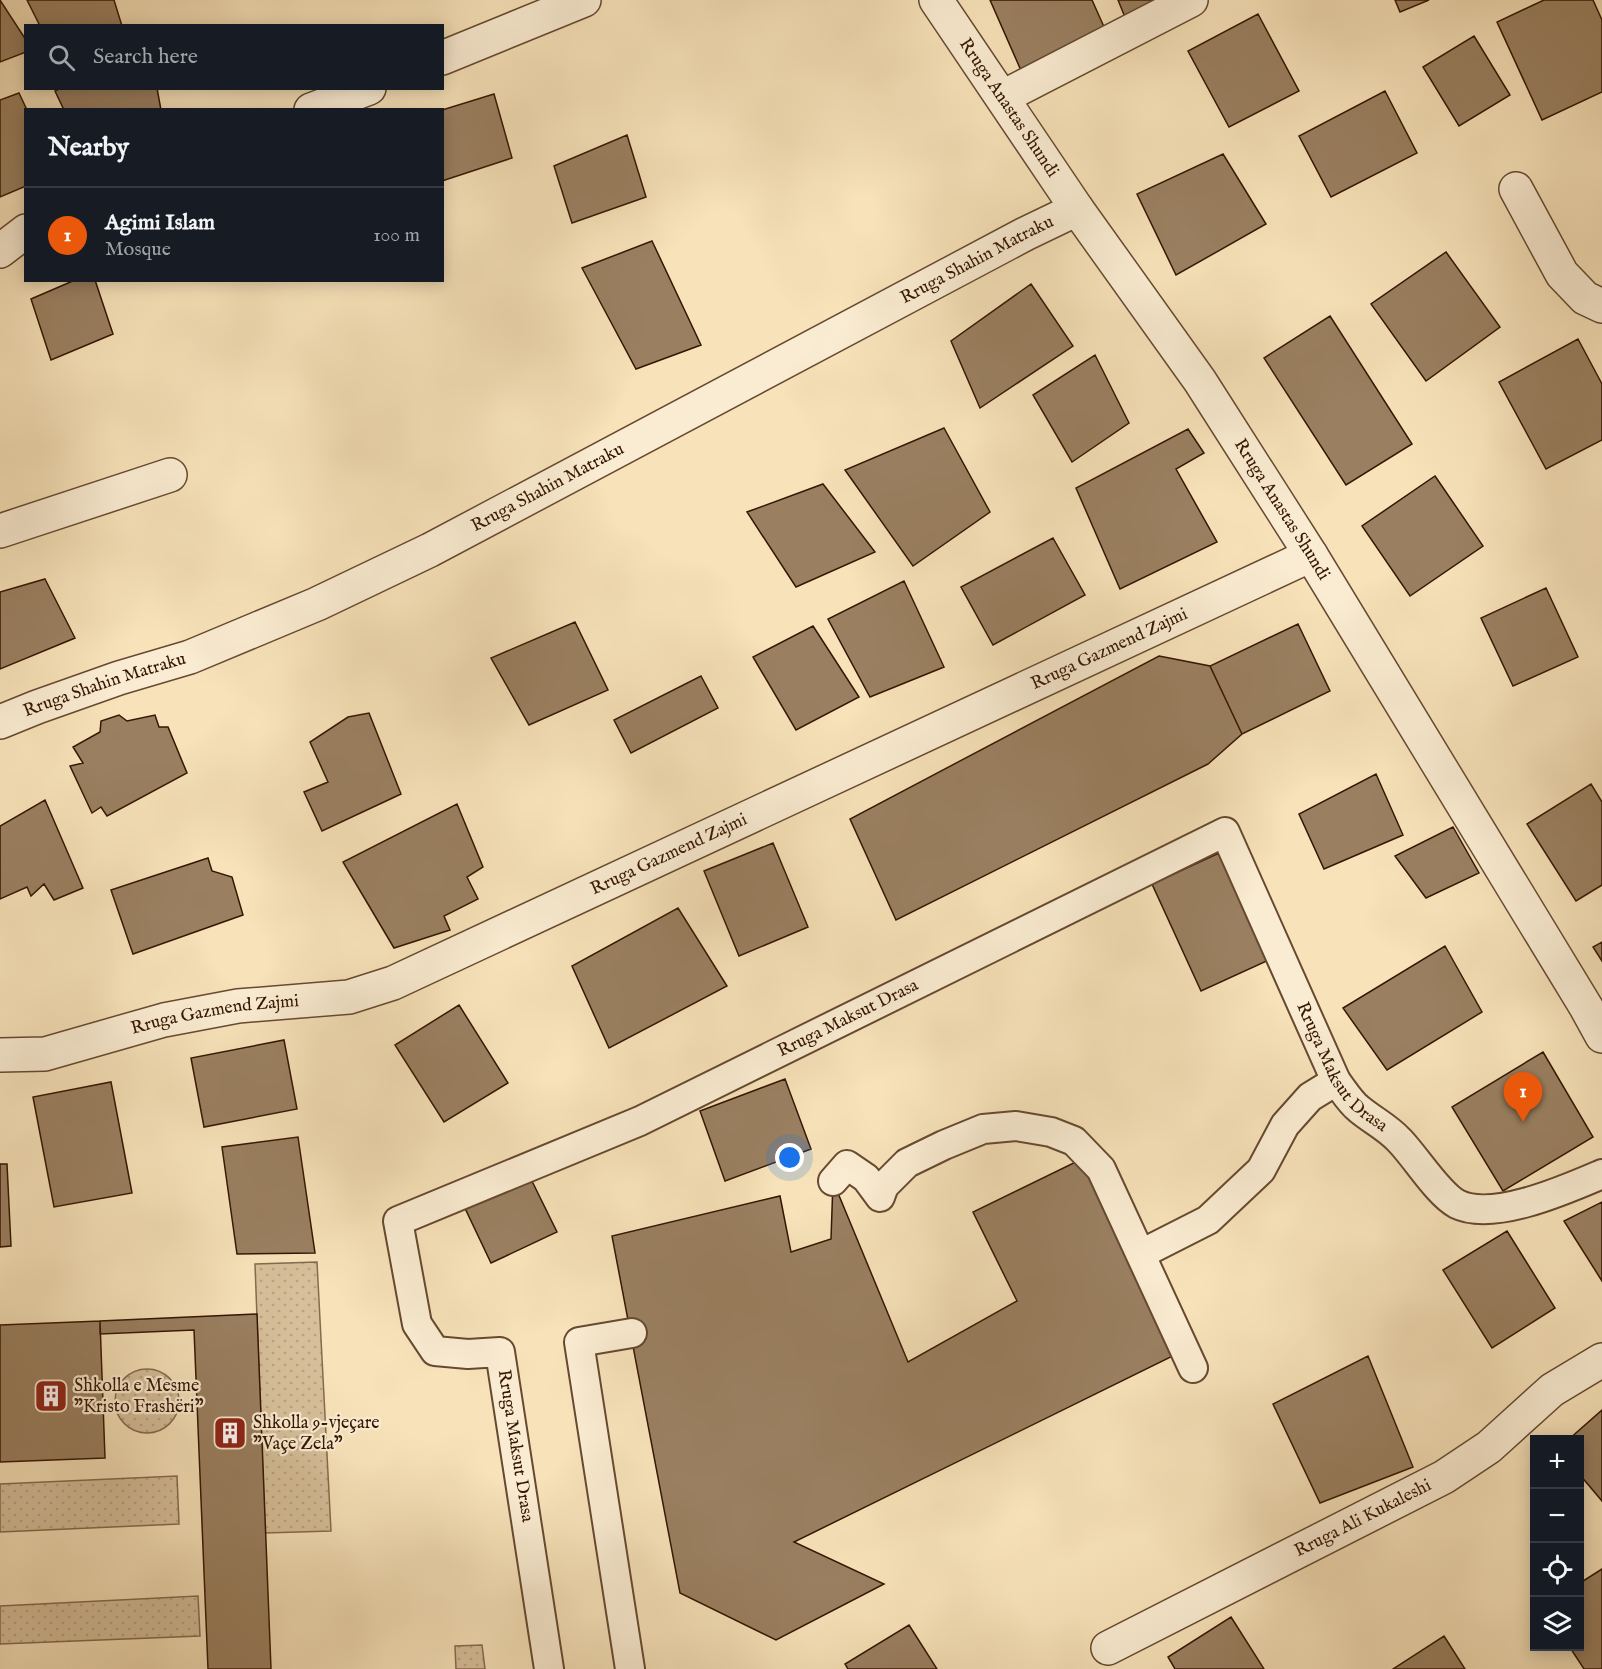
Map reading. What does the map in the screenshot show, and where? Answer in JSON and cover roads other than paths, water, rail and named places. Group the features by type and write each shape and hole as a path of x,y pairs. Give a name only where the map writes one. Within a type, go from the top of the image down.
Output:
{"street":[{"path":"444,57 584,0"},
{"name":"Rruga Anastas Shundi","path":"936,0 1077,209 1200,381 1311,555 1602,1036"},
{"path":"1003,97 1191,0"},
{"path":"316,108 364,90"},
{"path":"1516,189 1562,274 1585,298 1602,306"},
{"name":"Rruga Shahin Matraku","path":"0,722 38,706 119,678 190,657 318,604 379,575 1004,245 1077,209"},
{"path":"0,251 24,233"},
{"path":"0,531 170,475"},
{"name":"Rruga Gazmend Zajmi","path":"0,1055 45,1054 164,1020 238,1006 349,997 393,983 1311,555"},
{"name":"Rruga Ali Kukaleshi","path":"1108,1648 1444,1477 1489,1446 1552,1390 1602,1360"}],"lane":[{"name":"Rruga Maksut Drasa","path":"549,1669 500,1352 468,1354 435,1351 417,1324 398,1221 640,1120 1225,832 1336,1080 1357,1108 1392,1133 1412,1153 1434,1184 1457,1204 1488,1210 1530,1202 1602,1174"},
{"path":"1141,1254 1208,1220 1262,1170 1285,1125 1310,1096 1336,1080"},
{"path":"833,1181 847,1165 866,1178 880,1197 884,1186 907,1163 983,1129 1016,1126 1051,1132 1074,1141 1101,1169 1193,1368"},
{"path":"630,1669 579,1342 632,1333"}],"place":[{"name":"Agimi Islam","path":"1523,1122"},
{"name":"Shkolla e Mesme \"Kristo Frashëri\"","path":"51,1396"},
{"name":"Shkolla 9-vjeçare \"Vaçe Zela\"","path":"230,1433"}]}
